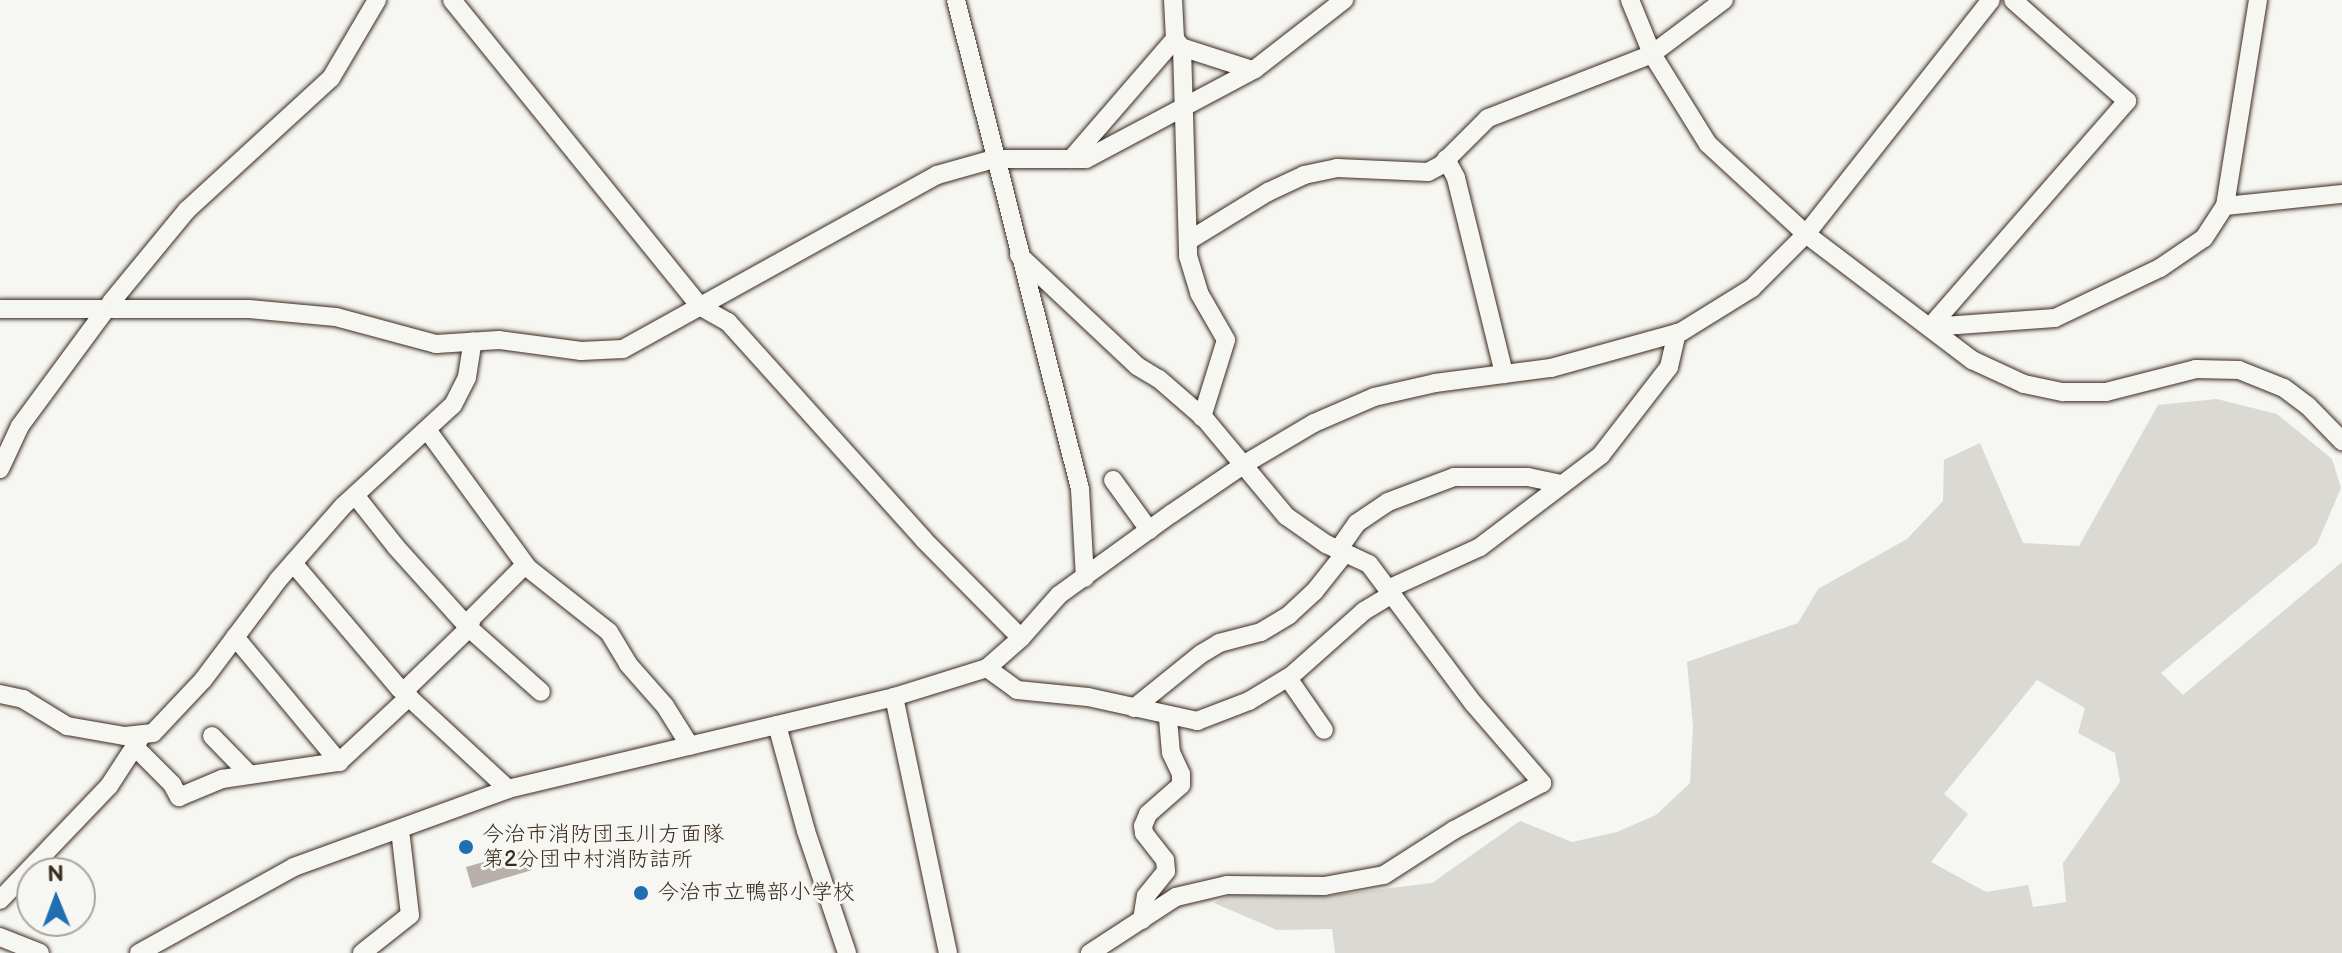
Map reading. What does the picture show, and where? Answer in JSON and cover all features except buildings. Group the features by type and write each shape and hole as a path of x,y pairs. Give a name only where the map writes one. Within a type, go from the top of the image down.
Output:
{"street":[{"path":"0,469 20,426 107,307 187,210 331,78 377,0"},
{"path":"452,0 701,307 728,322 924,540 1021,638"},
{"path":"956,0 1080,489 1085,578"},
{"path":"1173,0 1185,104 1188,256 1199,293 1226,340 1202,417"},
{"path":"0,309 249,309 336,317 436,344 499,340 581,351 623,349 937,175 994,159 1086,159 1252,70 1344,0"},
{"path":"1630,0 1652,54 1708,144 1806,234 1972,360 2024,384 2063,392 2106,392 2196,369 2239,370 2284,388 2308,406 2342,441"},
{"path":"1188,241 1268,192 1304,175 1337,168 1403,174 1428,172 1488,118 1652,54 1724,0"},
{"path":"139,953 294,867 508,789 894,697 987,668 1021,638 1059,595 1149,530 1243,465 1314,423 1374,397 1435,383 1551,368 1677,333 1752,288 1806,234 1991,0"},
{"path":"1930,327 2127,101 2013,0"},
{"path":"1930,327 2055,318 2160,268 2204,238 2225,206 2258,0"},
{"path":"1071,159 1178,43"},
{"path":"1178,43 1252,70"},
{"path":"1446,159 1456,178 1504,374"},
{"path":"2225,206 2342,194"},
{"path":"1019,255 1137,366 1202,417 1286,516 1341,551 1369,564 1473,703 1542,783 1454,830 1384,875 1324,886 1227,885 1176,897 1090,953"},
{"path":"987,668 1017,690 1088,697 1197,721 1214,716 1288,678 1390,591 1480,547 1601,455 1669,367 1677,333"},
{"path":"0,900 109,786 138,742 153,733 193,691 293,563 355,495 453,405 467,377 473,341"},
{"path":"428,431 525,565 544,583 602,624 628,664 665,706 690,746"},
{"path":"1134,708 1219,643 1261,632 1289,615 1314,592 1357,523 1388,502 1454,477 1528,477 1561,484"},
{"path":"1113,480 1149,530"},
{"path":"355,495 396,547 469,628 541,692"},
{"path":"293,563 406,694 508,789"},
{"path":"0,694 23,699 67,726 138,742 179,797 222,779 248,773 339,762 469,628 472,618 525,565"},
{"path":"235,637 339,762"},
{"path":"1288,678 1324,730"},
{"path":"894,697 948,953"},
{"path":"1142,920 1146,896 1166,871 1165,860 1144,833 1143,826 1148,814 1181,785 1181,774 1171,753 1168,717"},
{"path":"777,725 806,831 847,953"},
{"path":"212,736 248,773"},
{"path":"362,953 410,915 400,830"},
{"path":"0,937 40,953"}],"shaded area":[{"path":"2217,399 2277,414 2332,459 2341,488 2317,544 2161,673 2183,695 2342,562 2342,953 1335,953 1332,929 1277,930 1214,903 1230,895 1325,896 1432,883 1520,821 1572,842 1617,832 1656,815 1690,783 1693,726 1687,662 1798,623 1818,589 1907,539 1943,501 1944,460 1980,443 2023,543 2079,546 2158,405","holes":["2037,680 2085,708 2078,733 2115,753 2120,782 2063,863 2066,902 2033,907 2028,885 1986,892 1931,862 1968,814 1944,794"]},
{"path":"526,850 532,870 472,888 466,867"}],"place":[{"name":"今治市消防団玉川方面隊 第2分団中村消防詰所","path":"466,847"},
{"name":"今治市立鴨部小学校","path":"641,893"}]}
